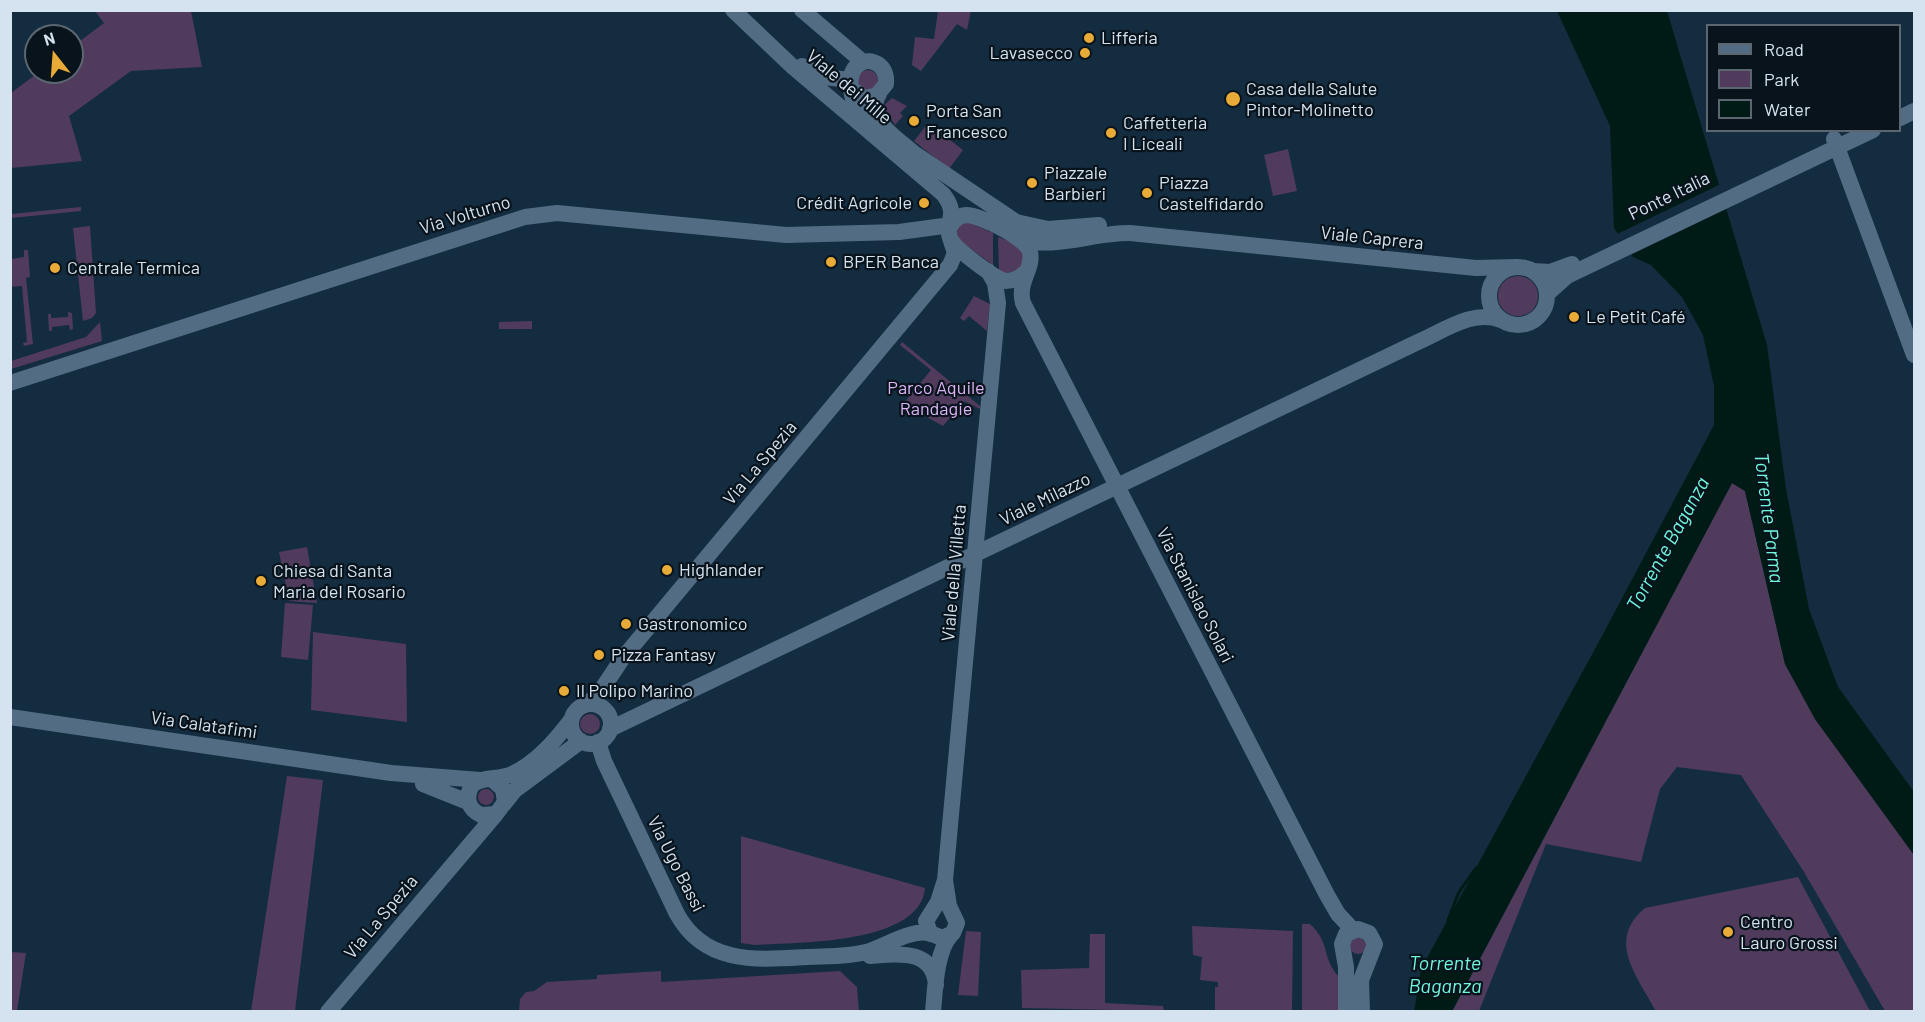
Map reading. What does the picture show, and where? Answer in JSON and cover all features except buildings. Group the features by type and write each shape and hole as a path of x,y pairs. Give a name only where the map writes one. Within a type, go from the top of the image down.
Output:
{"main road":[{"name":"Viale dei Mille","path":"733,10 777,49 793,67 937,189 951,206 951,233"},
{"path":"802,10 863,62 876,63 884,72 886,84 875,103 877,118 991,225"},
{"path":"777,49 810,71 850,84 864,98 879,94"},
{"path":"863,62 853,69 850,84 860,114 872,132"},
{"path":"1829,146 1849,132"},
{"path":"1829,146 1868,132"},
{"path":"1829,146 1914,355"},
{"name":"Ponte Italia","path":"1525,269 1561,274 1829,146"},
{"path":"915,154 1001,214 1019,230 1031,254 1026,272 1018,278 1007,281 988,272 951,233 959,217 968,215 991,225 1019,230"},
{"path":"926,227 936,222 940,215 940,197 937,189"},
{"name":"Via Volturno","path":"10,383 525,217 557,213 786,235 899,232 926,227 951,233"},
{"name":"Viale Caprera","path":"1019,230 1111,225 1194,234 1224,243"},
{"name":"Viale Caprera","path":"1019,230 1036,243 1117,233 1490,269 1525,269"},
{"name":"Via La Spezia","path":"465,848 473,824 469,803 470,789 486,780 512,774 527,765 548,747 576,711 598,695 622,659 950,265 955,253 951,233"},
{"path":"1525,269 1543,281 1547,294 1544,309 1535,320 1520,325 1501,320 1490,303 1491,285 1501,274 1525,269"},
{"name":"Viale della Villetta","path":"929,914 938,902 945,880 976,555 998,300 995,283 988,272"},
{"name":"Via Stanislao Solari","path":"1026,272 1021,289 1023,303 1327,895 1338,914 1353,930"},
{"name":"Ponte Italia","path":"1547,294 1561,274"},
{"name":"Viale Milazzo","path":"610,729 1472,318 1488,316 1501,320"},
{"path":"571,720 573,732 581,741 598,742 610,729 606,712 597,705 585,705"},
{"name":"Via Calatafimi","path":"10,717 391,773 486,780"},
{"name":"Via La Spezia","path":"328,1011 515,790 581,741"},
{"name":"Via Ugo Bassi","path":"598,742 603,761 674,910 685,927 700,942 724,955 749,960 849,954 874,949 900,938 925,932 932,935"},
{"name":"Via Calatafimi","path":"391,773 454,794 469,803"},
{"path":"469,803 481,815 500,809 503,789 486,780"},
{"name":"Viale della Villetta","path":"945,880 948,903 952,911"},
{"path":"933,1011 944,944 957,923 952,911 939,908 929,914 926,924 932,935 937,978"},
{"name":"Via Ugo Bassi","path":"900,938 929,914"},
{"path":"1346,1011 1343,941 1353,930 1366,931 1373,938 1375,948 1360,984 1362,1011"},
{"path":"932,935 942,938 951,935"},
{"path":"1343,952 1350,960 1357,962 1371,957"},
{"path":"849,954 860,957 916,955 930,967 937,978"}],"green space":[{"path":"95,11 191,11 202,67 131,71 69,116 82,161 11,168 11,93 24,83 84,84 84,38 104,23"},
{"path":"938,11 971,11 967,30 957,24 921,71 912,65 915,37 934,39"},
{"path":"868,70 875,73 878,80 875,87 868,90 861,87 858,80 861,73"},
{"path":"892,98 907,106 900,113 903,116 895,125 886,111 885,104"},
{"path":"928,123 963,150 949,169 914,141"},
{"path":"1288,149 1297,191 1273,196 1264,155"},
{"path":"81,207 81,211 11,218 11,214"},
{"path":"968,222 993,233 993,265 959,240 956,232 958,225"},
{"path":"90,226 96,313 92,318 83,321 73,228"},
{"path":"998,237 1017,244 1025,256 1021,268 1006,274 999,270"},
{"path":"24,250 28,250 30,277 26,278 33,344 24,346 23,343 27,342 22,286 10,287 11,259 24,257"},
{"path":"1518,276 1532,282 1538,296 1532,310 1518,316 1504,310 1498,296 1504,282"},
{"path":"974,296 990,304 987,331 969,316 964,321 960,318"},
{"path":"68,312 72,313 73,329 70,330 69,325 52,327 52,331 49,331 48,314 51,314 51,318 68,317"},
{"path":"532,321 532,329 499,329 499,322"},
{"path":"100,322 102,341 11,369 11,361 86,337"},
{"name":"Parco Aquile Randagie","path":"902,342 980,406 980,409 964,401 943,426 903,404 931,370 900,345"},
{"path":"1732,483 1745,491 1785,664 1815,719 1914,855 1914,1011 1885,1011 1804,872 1741,775 1677,767 1660,789 1641,862 1546,844 1479,1011 1452,1012"},
{"path":"307,547 317,603 289,601 279,552"},
{"path":"285,603 313,605 308,660 281,657"},
{"path":"313,632 406,644 407,722 311,710"},
{"path":"590,714 597,717 600,724 597,731 590,734 583,731 580,724 583,717"},
{"path":"287,776 323,780 295,1011 251,1011"},
{"path":"483,789 489,789 494,797 492,803 483,805 478,800 478,794"},
{"path":"741,836 925,888 918,907 902,921 880,930 826,941 755,945 741,943"},
{"name":"Centro Lauro Grossi","path":"1798,877 1870,1011 1656,1011 1634,971 1626,945 1633,920 1645,908"},
{"path":"1302,924 1310,924 1317,931 1330,964 1341,979 1341,1011 1302,1011"},
{"path":"1192,926 1293,931 1292,1011 1215,1010 1215,987 1218,987 1218,982 1200,980 1202,957 1193,955"},
{"path":"966,931 981,932 978,996 958,995"},
{"path":"1090,934 1105,934 1105,1003 1163,1006 1164,1011 1022,1008 1021,970 1089,968"},
{"path":"1358,938 1366,946 1358,954 1350,946"},
{"path":"10,952 26,953 17,1011 11,1011"},
{"path":"661,971 661,982 840,971 857,987 859,1011 519,1011 520,999 526,992 534,991 547,982 597,979 597,975"}],"water":[{"name":"Torrente Parma","path":"1557,11 1667,11 1767,345 1786,489 1809,609 1838,687 1914,792 1914,855 1815,719 1785,664 1745,491 1732,483 1452,1011 1414,1012 1421,969 1714,425 1714,386 1703,335 1682,297 1651,265 1633,257 1614,228 1610,126"}],"pier":[{"path":"1721,184 1728,208 1629,256 1615,235"}],"waterway":[{"name":"Torrente Baganza","path":"1448,920 1459,892 1476,868"}],"place":[{"name":"Lifferia","path":"1089,38"},
{"name":"Lavasecco","path":"1085,53"},
{"name":"Casa della Salute Pintor-Molinetto","path":"1233,99"},
{"name":"Porta San Francesco","path":"914,121"},
{"name":"Caffetteria I Liceali","path":"1111,133"},
{"name":"Piazzale Barbieri","path":"1032,183"},
{"name":"Piazza Castelfidardo","path":"1147,193"},
{"name":"Crédit Agricole","path":"924,203"},
{"name":"BPER Banca","path":"831,262"},
{"name":"Centrale Termica","path":"55,268"},
{"name":"Le Petit Café","path":"1574,317"},
{"name":"Highlander","path":"667,570"},
{"name":"Chiesa di Santa Maria del Rosario","path":"261,581"},
{"name":"Gastronomico","path":"626,624"},
{"name":"Pizza Fantasy","path":"599,655"},
{"name":"Il Polipo Marino","path":"564,691"},
{"name":"Centro Lauro Grossi","path":"1728,932"}]}
